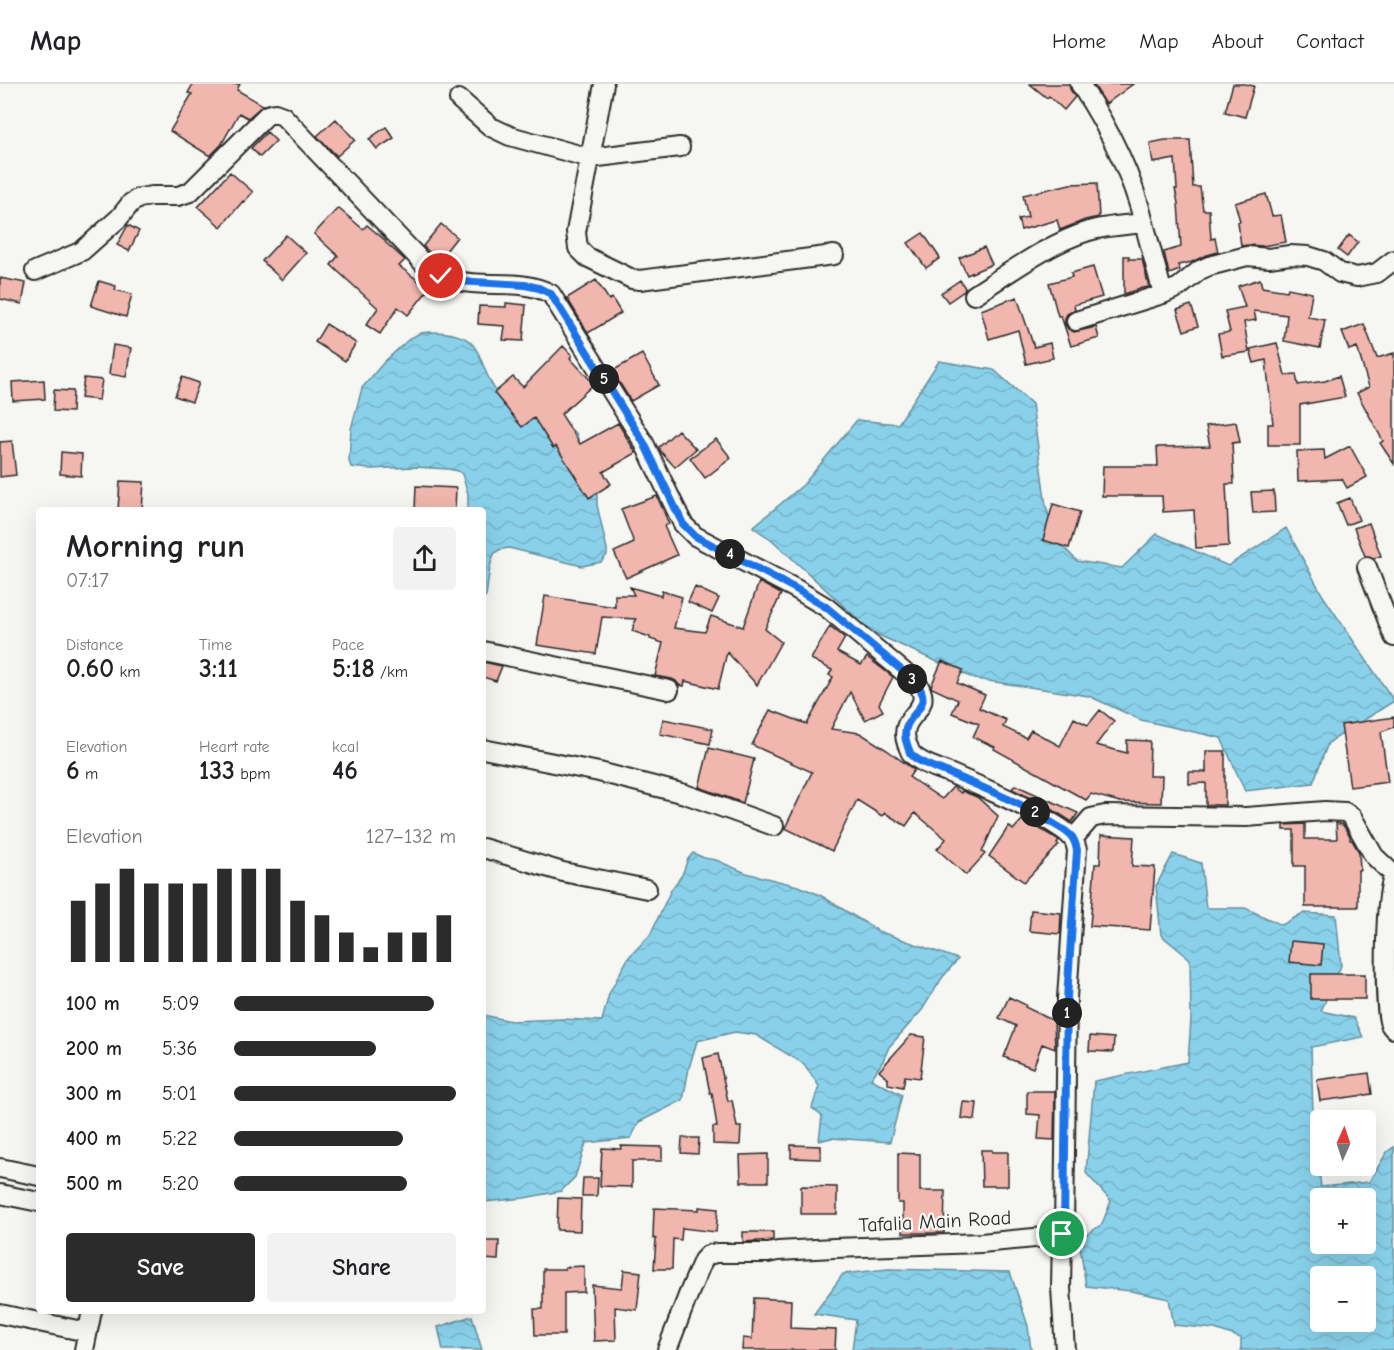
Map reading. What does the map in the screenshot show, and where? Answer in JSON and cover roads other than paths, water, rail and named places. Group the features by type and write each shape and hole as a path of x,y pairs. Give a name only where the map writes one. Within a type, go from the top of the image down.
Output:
{"street":[{"path":"604,84 576,232 578,248 586,257 632,279 640,280 834,255"},
{"path":"1080,84 1116,146 1141,208 1163,294"},
{"path":"459,99 491,127 510,136 590,158 680,147"},
{"path":"35,271 82,251 139,198 178,196 190,192 267,115 275,113 283,116 427,267 441,276 457,281 525,285 551,294 644,443 683,524 695,536 826,607 917,683 923,692 922,703 905,728 910,752 923,762 1038,813 1073,839 1077,850 1067,998 1061,1288 1065,1350"},
{"path":"974,295 1053,246 1090,230 1144,223"},
{"path":"1076,321 1163,294 1179,287 1200,270 1247,256 1269,258 1290,255 1308,256 1324,261 1340,273 1356,277 1377,273 1394,260"},
{"path":"1367,567 1394,637"},
{"path":"486,652 669,690"},
{"path":"486,749 599,772 685,794 774,826"},
{"path":"1073,839 1091,818 1105,815 1246,817 1325,811 1345,812 1353,817 1374,856 1394,875 1391,880 1388,908 1386,967 1386,1002 1389,1024 1394,1029"},
{"path":"486,849 563,872 647,889"},
{"path":"0,1168 36,1175"},
{"path":"0,1194 36,1201"},
{"name":"Tafalia Main Road","path":"667,1350 689,1293 708,1255 981,1242 1062,1234"},
{"path":"0,1314 85,1341 91,1314"}],"water":[{"path":"420,333 449,333 463,337 472,343 477,351 491,384 500,397 576,433 578,439 575,448 597,489 597,505 607,549 607,555 601,562 582,566 509,548 500,549 493,556 486,596 486,507 468,507 468,494 462,474 448,469 351,467 349,461 351,429 362,388 384,362 409,339"},
{"path":"939,361 994,370 1032,404 1046,506 1055,538 1077,561 1122,568 1157,534 1228,566 1286,528 1323,596 1394,701 1328,743 1313,783 1245,791 1221,738 1141,720 1089,696 975,679 872,632 772,540 753,527 803,485 857,420 898,424"},
{"path":"693,853 746,873 798,886 820,895 878,931 958,959 942,978 922,1010 889,1047 871,1079 902,1095 890,1142 831,1138 819,1141 822,1116 812,1108 819,1086 804,1064 756,1035 735,1032 697,1041 683,1100 639,1122 631,1138 586,1143 575,1177 561,1191 486,1202 486,1016 511,1021 562,1019 602,1021 609,994 622,969 629,957 650,935"},
{"path":"1173,854 1201,863 1206,908 1245,908 1282,925 1303,913 1336,915 1341,966 1321,1011 1354,1018 1363,1037 1311,1047 1313,1110 1310,1110 1310,1176 1320,1176 1321,1187 1369,1182 1373,1176 1376,1176 1376,1170 1387,1152 1394,1147 1394,1350 1241,1350 1241,1338 1215,1329 1174,1325 1169,1299 1131,1291 1086,1286 1079,1240 1102,1224 1111,1201 1086,1173 1094,1081 1188,1062 1191,1019 1190,959 1161,935 1156,886"},
{"path":"888,1269 1010,1272 1028,1326 1031,1350 852,1350 856,1320 814,1314 843,1274"},
{"path":"472,1316 482,1350 443,1350 438,1327"}]}
